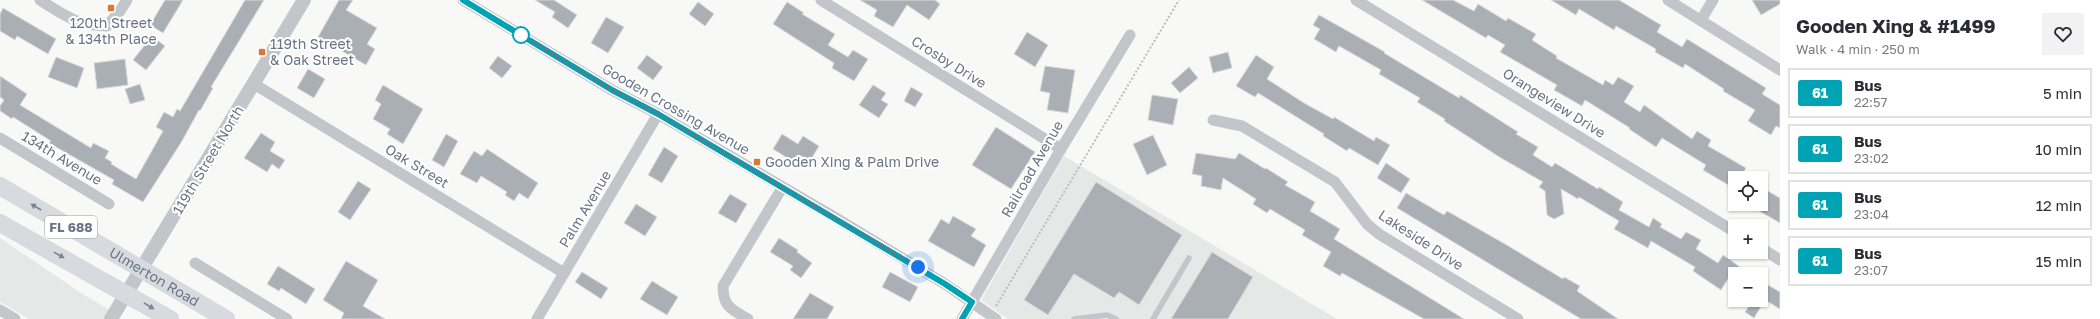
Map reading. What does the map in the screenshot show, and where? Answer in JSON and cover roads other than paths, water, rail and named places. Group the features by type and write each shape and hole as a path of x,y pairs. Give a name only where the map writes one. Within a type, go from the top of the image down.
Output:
{"main road":[{"name":"Ulmerton Road","path":"0,186 226,319"},
{"name":"Ulmerton Road","path":"0,223 170,319"}],"street":[{"path":"40,0 75,22 90,26 107,26 127,0"},
{"name":"119th Street North","path":"111,319 128,294 304,0"},
{"name":"Gooden Crossing Avenue","path":"463,0 612,90 658,114 856,230 945,284 993,317"},
{"name":"Crosby Drive","path":"821,0 1061,149"},
{"name":"Orangeview Drive","path":"1356,0 1728,228"},
{"path":"1668,0 1780,70"},
{"path":"1701,20 1713,0"},
{"name":"Railroad Avenue","path":"962,319 1061,149 1130,35"},
{"name":"Oak Street","path":"254,84 564,274"},
{"name":"Palm Avenue","path":"537,319 658,114"},
{"name":"Lakeside Drive","path":"1213,120 1242,126 1335,182 1367,224 1379,234 1518,319"},
{"name":"134th Avenue","path":"0,138 109,204"},
{"path":"748,319 727,306 723,298 723,286 782,188"},
{"path":"1768,252 1780,260"},
{"path":"195,263 287,319"},
{"path":"0,310 15,319"}],"lane":[{"path":"1153,319 1189,258"},
{"path":"1074,319 1107,315 1116,319"}],"place":[{"name":"120th Street & 134th Place","path":"111,8"},
{"name":"119th Street & Oak Street","path":"262,52"},
{"name":"Gooden Xing & Palm Drive","path":"757,162"}]}
